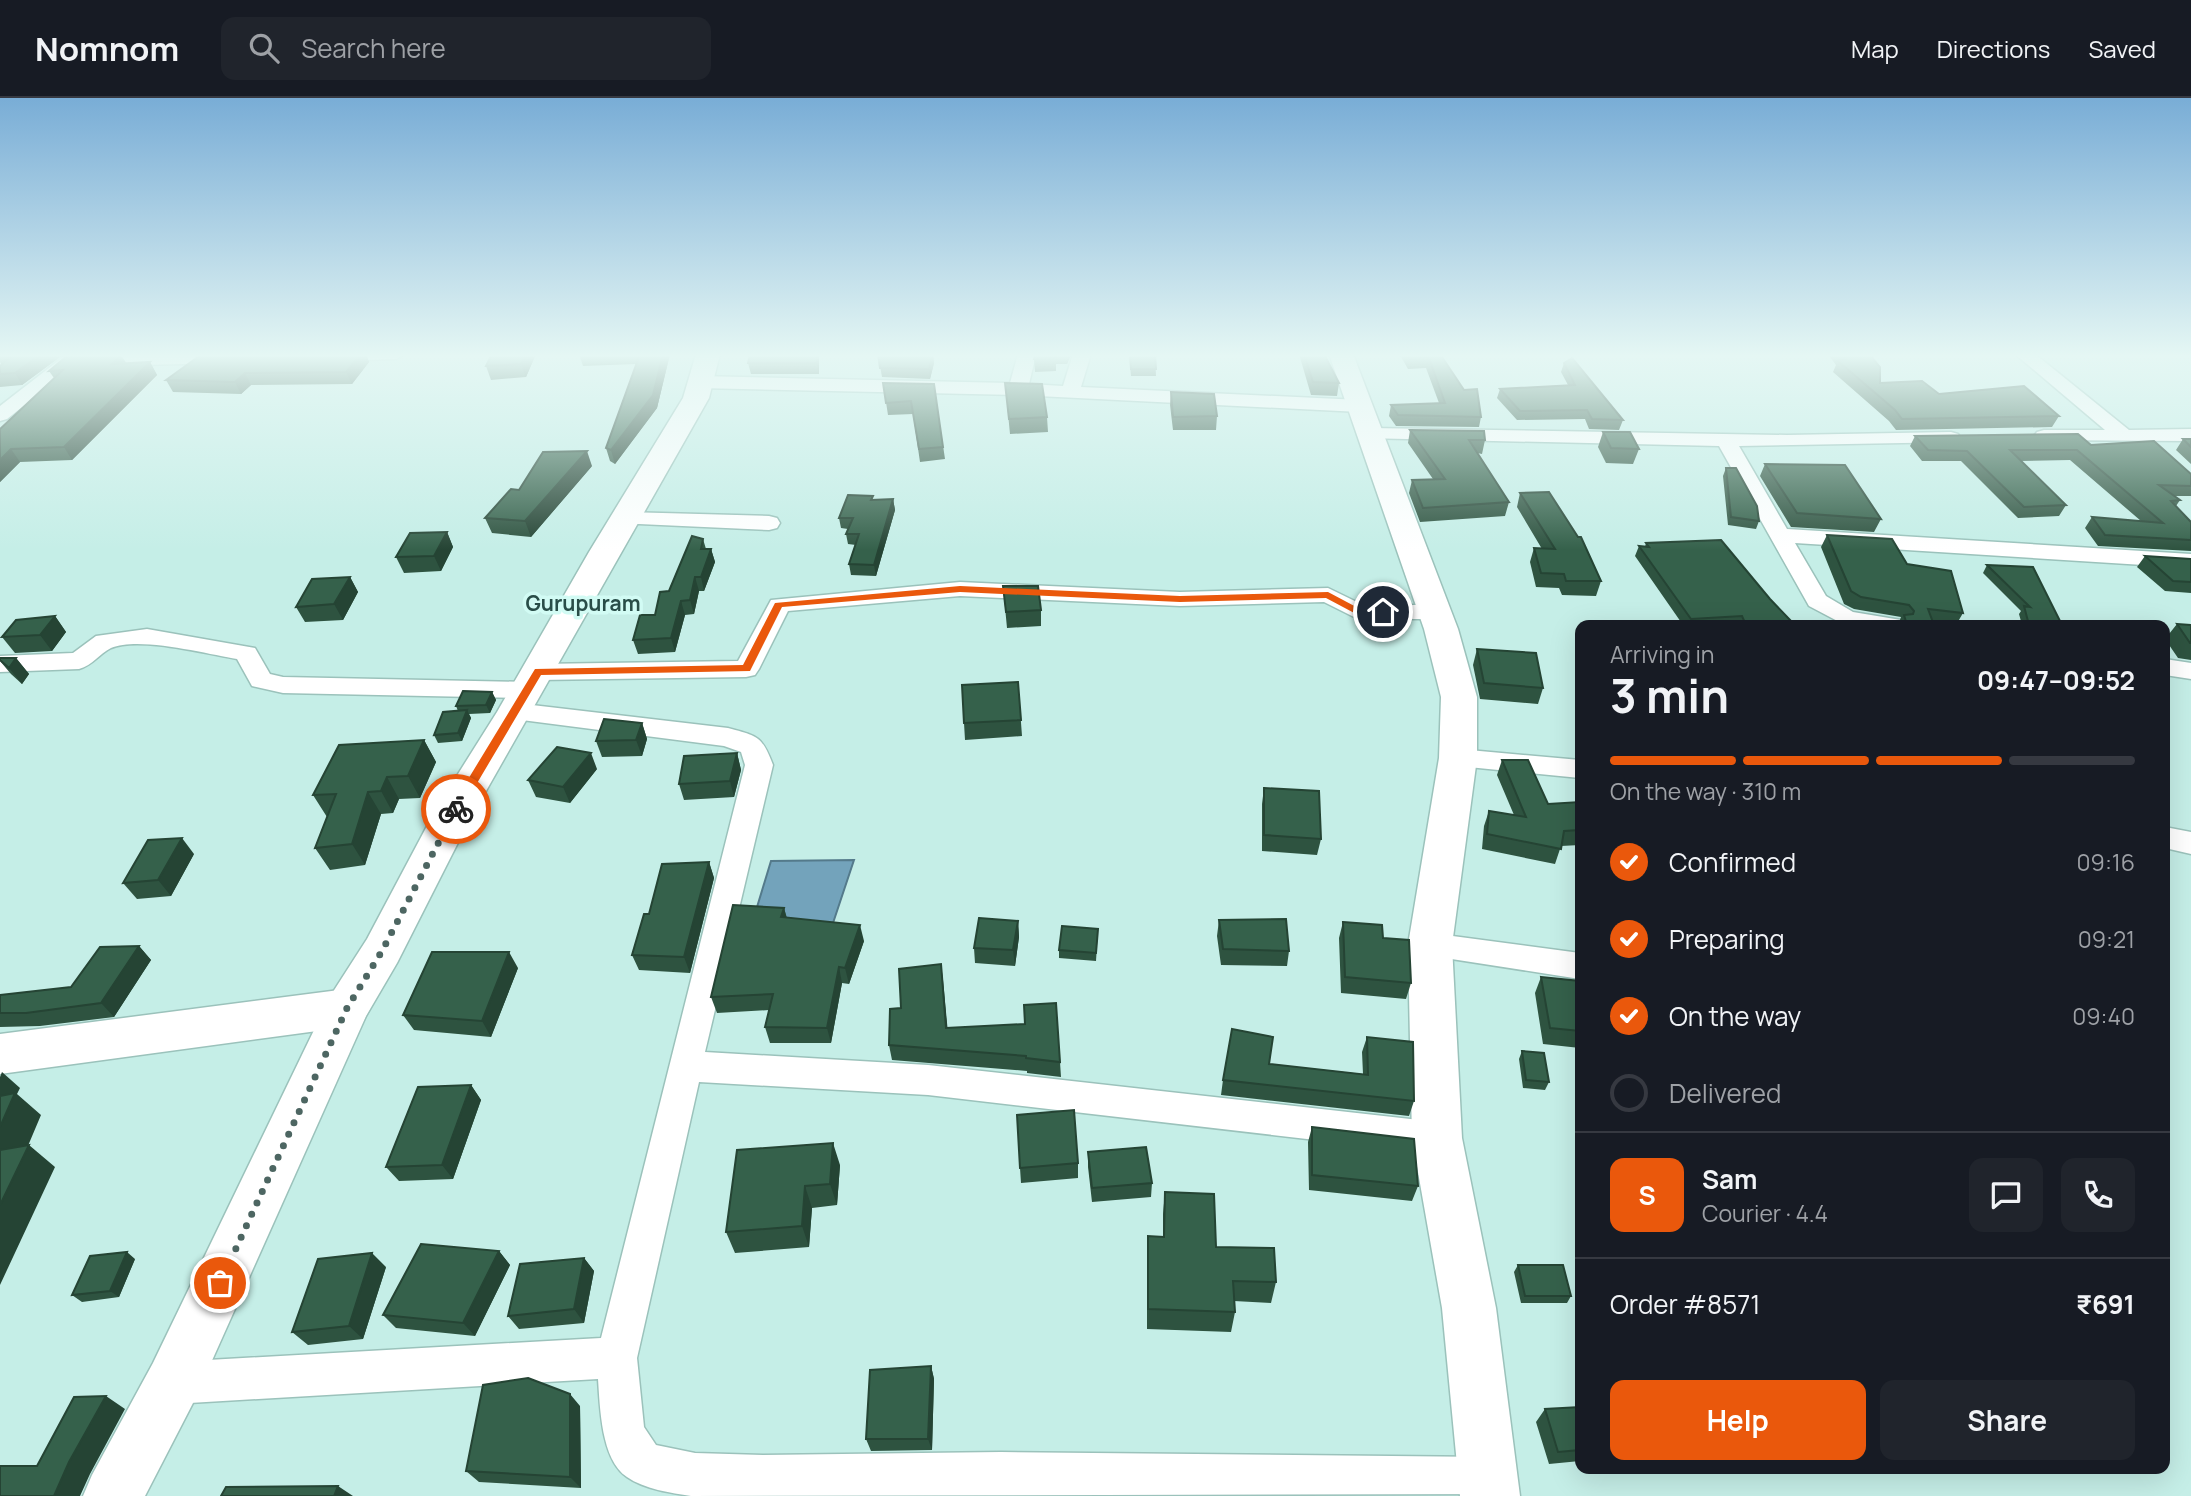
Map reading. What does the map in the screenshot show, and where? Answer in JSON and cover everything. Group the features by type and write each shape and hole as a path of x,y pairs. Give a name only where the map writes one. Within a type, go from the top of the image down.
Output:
{"main road":[{"path":"113,1496 173,1383 347,1008 382,951 450,819 683,419"},
{"path":"1365,420 1435,612 1459,696 1458,758 1430,945 1437,1138 1469,1308 1489,1488"},
{"path":"0,1054 347,1008"}],"street":[{"path":"1357,419 1726,440 1970,437"},
{"path":"2113,419 2162,453"},
{"path":"2020,436 2191,435"},
{"path":"1726,440 1814,596 1824,607 1847,618 1860,620"},
{"path":"625,518 769,523"},
{"path":"1779,535 2191,561"},
{"path":"0,664 79,661 105,641 147,636 246,653 261,680 283,685 527,691 746,669 779,605 960,589 1180,599 1328,595 1358,612 1435,612"},
{"path":"2170,668 2191,671"},
{"path":"527,691 728,737 752,746 759,765 617,1358 623,1431 634,1453 642,1462 695,1475 1001,1474 1489,1488"},
{"path":"1458,758 1575,769"},
{"path":"2170,839 2191,842"},
{"path":"1430,945 1575,965"},
{"path":"685,1066 928,1080 1437,1138"},
{"path":"173,1383 617,1358"}],"water":[{"path":"854,860 833,923 754,917 771,861"}],"building":[{"path":"10,419 92,419 64,447 11,449 0,460 0,429"},
{"path":"616,419 634,419 611,450 606,448"},
{"path":"914,419 939,419 943,447 919,449"},
{"path":"1410,430 1484,431 1485,440 1469,440 1509,502 1423,508 1412,480 1445,479"},
{"path":"1603,432 1630,432 1639,449 1611,448"},
{"path":"2078,434 2091,445 2154,441 2191,474 2191,486 2159,485 2180,500 2171,501 2191,522 2191,540 2105,535 2092,517 2163,523 2077,450 2010,450 2066,505 2024,507 1967,451 1928,450 1915,436"},
{"path":"2183,439 2191,439 2191,447"},
{"path":"587,451 525,521 485,518 511,489 519,490 543,452"},
{"path":"1765,464 1845,465 1881,519 1797,513"},
{"path":"1726,468 1736,468 1757,506 1759,521 1731,517"},
{"path":"1549,492 1578,537 1581,537 1601,581 1566,581 1564,574 1541,573 1534,548 1555,549 1520,493"},
{"path":"848,495 873,496 871,500 893,499 874,565 849,564 859,534 846,534 853,518 839,518"},
{"path":"447,532 434,556 396,557 410,533"},
{"path":"1827,535 1892,539 1907,564 1951,571 1963,613 1928,609 1932,620 1906,620 1904,615 1913,614 1914,611 1909,605 1861,597 1851,591"},
{"path":"692,536 703,539 701,549 711,549 701,577 695,577 690,600 681,601 671,638 633,640 640,615 655,615 660,592 669,591"},
{"path":"1721,540 1790,620 1744,620 1742,616 1691,619 1639,546 1649,547 1646,543"},
{"path":"2145,556 2191,559 2191,582 2173,581"},
{"path":"1987,565 2033,567 2060,620 2028,620 2024,606 2030,607"},
{"path":"350,577 334,604 296,607 312,579"},
{"path":"1003,586 1038,586 1041,610 1006,612"},
{"path":"55,616 40,635 2,637 16,620"},
{"path":"2177,624 2191,625 2191,643 2190,643"},
{"path":"1477,649 1536,653 1543,688 1484,683"},
{"path":"0,658 16,658 9,668"},
{"path":"1018,682 1021,720 964,723 962,685"},
{"path":"463,691 492,692 486,705 456,706"},
{"path":"467,710 458,733 434,735 443,712"},
{"path":"604,719 642,723 636,740 596,741"},
{"path":"424,740 408,776 387,777 381,791 368,792 352,844 315,848 336,794 313,795 339,745"},
{"path":"557,747 591,753 563,787 528,780"},
{"path":"737,753 730,781 679,784 684,756"},
{"path":"1502,760 1528,760 1548,804 1575,802 1575,830 1564,831 1561,849 1487,834 1489,811 1526,817"},
{"path":"1264,788 1319,791 1321,839 1264,835"},
{"path":"182,838 158,880 123,883 148,840"},
{"path":"709,862 684,957 632,955 644,914 649,914 662,864"},
{"path":"733,905 784,908 781,917 860,925 845,968 839,967 827,1028 765,1027 773,994 711,997"},
{"path":"979,918 1018,921 1013,950 974,948"},
{"path":"1286,919 1289,951 1223,949 1219,920"},
{"path":"1343,922 1382,925 1383,938 1409,940 1411,983 1345,977"},
{"path":"1062,926 1098,929 1096,953 1059,950"},
{"path":"139,946 101,1003 26,1013 0,1013 0,995 71,987 100,947"},
{"path":"432,952 509,952 482,1021 403,1015"},
{"path":"941,964 946,1028 1025,1024 1024,1005 1056,1003 1060,1062 1026,1056 889,1045 890,1009 901,1008 899,969"},
{"path":"1541,977 1575,980 1575,1030 1550,1028"},
{"path":"1232,1029 1273,1037 1269,1064 1368,1075 1367,1037 1413,1042 1414,1101 1223,1080"},
{"path":"1522,1051 1544,1053 1549,1082 1526,1080"},
{"path":"471,1085 442,1165 386,1167 418,1087"},
{"path":"15,1093 0,1127 0,1096"},
{"path":"1074,1110 1078,1163 1020,1168 1017,1115"},
{"path":"1312,1127 1414,1139 1418,1186 1312,1175"},
{"path":"833,1143 830,1184 805,1186 802,1226 726,1232 737,1150"},
{"path":"29,1145 0,1205 0,1150"},
{"path":"1146,1147 1152,1183 1092,1188 1088,1152"},
{"path":"1165,1192 1214,1194 1216,1247 1274,1248 1276,1282 1233,1281 1235,1312 1148,1309 1148,1236 1164,1237"},
{"path":"421,1244 499,1251 463,1323 383,1315"},
{"path":"127,1252 110,1291 72,1295 90,1256"},
{"path":"372,1253 349,1326 292,1332 318,1259"},
{"path":"584,1258 574,1309 508,1316 520,1264"},
{"path":"1518,1265 1563,1265 1571,1296 1525,1296"},
{"path":"931,1366 928,1439 866,1439 870,1370"},
{"path":"528,1378 570,1394 570,1477 466,1471 483,1385"},
{"path":"106,1396 69,1462 54,1496 0,1496 0,1466 37,1466 74,1397"},
{"path":"1575,1407 1575,1450 1558,1452 1545,1409"},
{"path":"338,1486 334,1496 221,1496 226,1487"}],"way so far":[{"path":"220,1283 347,1008 382,951 456,809"}],"district":[{"name":"Gurupuram","path":"583,603"}],"route":[{"path":"456,809 538,671 746,669 779,605 960,589 1180,599 1328,595 1358,612 1383,612"}]}
